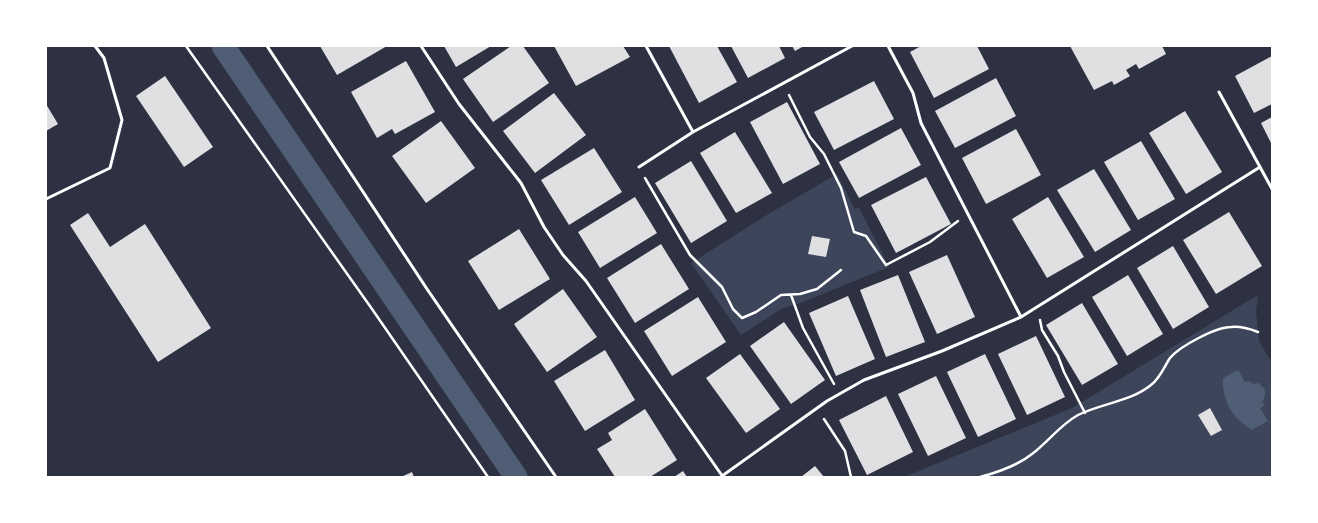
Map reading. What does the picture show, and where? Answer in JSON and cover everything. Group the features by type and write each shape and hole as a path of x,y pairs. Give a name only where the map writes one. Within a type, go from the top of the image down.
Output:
{"lane":[{"path":"46,199 110,168 122,120 104,58 94,46"},
{"path":"267,46 427,289 556,477"},
{"path":"421,46 459,104 521,183 544,227 563,255 586,280 723,477 817,409 864,380 942,351 1021,317 1260,167"},
{"path":"646,46 693,132"},
{"path":"640,167 693,132 852,46"},
{"path":"888,46 913,93 921,123 1021,317"},
{"path":"1219,92 1272,189"}],"path":[{"path":"186,46 368,303 488,477"},
{"path":"783,84 810,137 824,154 841,188 854,232 866,236 886,266 930,242 968,215"},
{"path":"640,167 690,255 722,287 738,315 742,318 747,318 781,295 800,294 817,289 841,270"},
{"path":"791,294 803,328 840,394"},
{"path":"1038,306 1042,330 1058,356 1064,372 1085,413"},
{"path":"980,477 1013,467 1023,461 1066,422 1085,413 1135,395 1152,385 1171,358 1180,349 1221,328 1233,326 1258,332"},
{"path":"817,409 844,451 851,477"}],"shaded area":[{"path":"837,174 855,209 859,207 889,267 798,304 783,308 741,335 691,263 765,216"},
{"path":"1258,295 1256,312 1259,341 1272,363 1272,477 904,477 1072,408"},
{"path":"1238,370 1245,382 1250,381 1253,384 1258,383 1265,390 1265,396 1262,402 1265,405 1260,408 1268,421 1252,430 1245,426 1234,415 1224,394 1223,378"}],"building":[{"path":"320,46 387,46 337,75"},
{"path":"444,46 491,46 456,67"},
{"path":"511,46 523,46 549,83 493,122 463,79"},
{"path":"554,46 623,46 630,57 576,86"},
{"path":"669,46 717,46 737,82 699,103"},
{"path":"731,46 779,46 785,58 748,78"},
{"path":"792,46 804,46 795,51"},
{"path":"921,46 977,46 989,69 934,98 910,52"},
{"path":"1070,46 1162,46 1166,54 1139,69 1136,64 1126,70 1130,76 1114,85 1112,81 1094,90"},
{"path":"1272,56 1272,104 1254,113 1235,76"},
{"path":"406,61 435,112 395,134 392,129 377,138 351,92"},
{"path":"165,76 213,147 184,167 136,96"},
{"path":"996,78 1016,116 955,148 935,111"},
{"path":"874,81 894,119 834,150 814,112"},
{"path":"554,93 586,135 535,173 503,131"},
{"path":"787,102 820,164 783,184 750,122"},
{"path":"46,104 58,124 46,131"},
{"path":"1185,111 1222,172 1186,194 1149,133"},
{"path":"1272,117 1272,145 1261,123"},
{"path":"441,121 475,168 426,203 392,156"},
{"path":"901,128 921,165 859,198 839,162"},
{"path":"1016,129 1041,175 986,204 962,158"},
{"path":"735,132 772,193 736,213 700,153"},
{"path":"1141,141 1175,199 1138,220 1104,162"},
{"path":"594,148 622,192 569,225 541,180"},
{"path":"691,161 727,221 691,243 655,183"},
{"path":"1094,169 1131,230 1095,252 1057,190"},
{"path":"926,177 951,224 896,253 871,205"},
{"path":"635,197 657,233 600,268 578,232"},
{"path":"1048,197 1084,257 1047,278 1012,219"},
{"path":"1229,212 1262,266 1216,294 1183,240"},
{"path":"88,213 110,247 145,224 211,328 158,362 70,225"},
{"path":"519,229 550,279 499,310 468,261"},
{"path":"812,236 830,239 826,257 808,254"},
{"path":"661,244 689,289 635,323 607,278"},
{"path":"1173,246 1209,307 1173,329 1137,268"},
{"path":"947,255 975,317 937,334 909,272"},
{"path":"898,275 925,342 886,357 860,290"},
{"path":"1128,275 1163,334 1127,356 1092,297"},
{"path":"563,289 597,337 547,372 514,324"},
{"path":"848,296 875,359 836,376 809,313"},
{"path":"698,297 726,342 672,376 644,331"},
{"path":"1082,303 1118,364 1082,385 1046,325"},
{"path":"784,322 825,380 791,404 750,346"},
{"path":"1036,336 1065,397 1027,415 998,354"},
{"path":"605,350 635,400 585,431 554,381"},
{"path":"740,354 780,409 746,433 706,378"},
{"path":"985,354 1016,419 978,437 947,372"},
{"path":"936,376 966,438 928,456 898,394"},
{"path":"886,396 913,452 867,475 839,420"},
{"path":"1210,408 1222,430 1211,436 1198,415"},
{"path":"645,409 677,460 650,477 615,477 597,449 612,440 608,433"},
{"path":"815,466 824,477 801,477"},
{"path":"683,471 687,477 674,477"},
{"path":"412,472 414,477 401,477"}],"waterway":[{"path":"223,46 516,477"}]}
